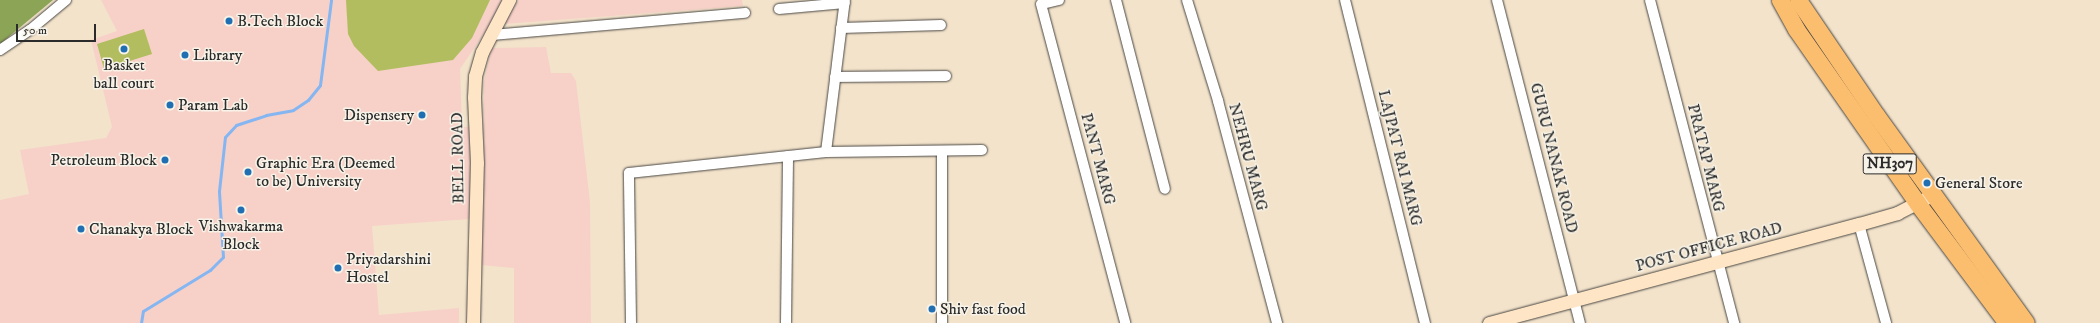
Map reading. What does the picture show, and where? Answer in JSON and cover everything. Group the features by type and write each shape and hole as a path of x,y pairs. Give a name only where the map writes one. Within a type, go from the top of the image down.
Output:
{"highway":[{"name":"NH307","path":"1780,0 1796,29 1918,204 2007,323"},
{"name":"NH307","path":"1798,0 1876,115 2026,323"}],"street":[{"path":"0,50 30,30 66,0"},
{"name":"BELL ROAD","path":"473,323 477,163 474,97 475,76 482,52 509,0"},
{"name":"PANT MARG","path":"1059,0 1041,4 1125,323"},
{"path":"1116,0 1165,189"},
{"name":"NEHRU MARG","path":"1187,0 1218,101 1277,323"},
{"name":"LAJPAT RAI MARG","path":"1344,0 1425,323"},
{"name":"GURU NANAK ROAD","path":"1497,0 1544,174 1580,323"},
{"name":"PRATAP MARG","path":"1650,0 1734,323"},
{"path":"779,9 845,2 826,152"},
{"path":"492,35 745,13"},
{"path":"841,28 942,25"},
{"path":"835,77 946,76"},
{"path":"631,323 629,173 826,152 942,152 982,150"},
{"path":"942,152 942,323"},
{"path":"786,323 788,156"},
{"name":"POST OFFICE ROAD","path":"1489,323 1897,213 1918,204 1934,194"},
{"path":"1859,224 1886,323"}],"shaded area":[{"name":"Graphic Era (Deemed to be) University","path":"101,0 502,0 500,10 460,69 462,127 471,127 470,219 372,226 379,315 459,308 459,323 0,323 0,200 29,194 20,150 106,138 112,127 91,40 117,31"},
{"path":"518,0 742,0 743,6 503,24"},
{"path":"546,47 551,73 571,73 576,81 590,202 591,323 514,323 514,268 481,265 484,82 491,48"}],"green space":[{"path":"0,0 53,0 0,44"},
{"path":"346,0 490,0 472,38 453,60 378,71 354,46 348,34"},
{"name":"Basket ball court","path":"144,29 152,54 104,69 97,44"}],"waterway":[{"path":"141,323 143,311 210,270 223,257 219,191 225,137 236,125 266,115 293,110 308,100 320,85 331,0"}],"place":[{"name":"B.Tech Block","path":"229,21"},
{"name":"Basket ball court","path":"124,49"},
{"name":"Library","path":"185,55"},
{"name":"Param Lab","path":"170,105"},
{"name":"Dispensery","path":"422,115"},
{"name":"Petroleum Block","path":"165,160"},
{"name":"Graphic Era (Deemed to be) University","path":"248,172"},
{"name":"General Store","path":"1927,183"},
{"name":"Vishwakarma Block","path":"241,210"},
{"name":"Chanakya Block","path":"81,229"},
{"name":"Priyadarshini Hostel","path":"338,268"},
{"name":"Shiv fast food","path":"932,309"}]}
